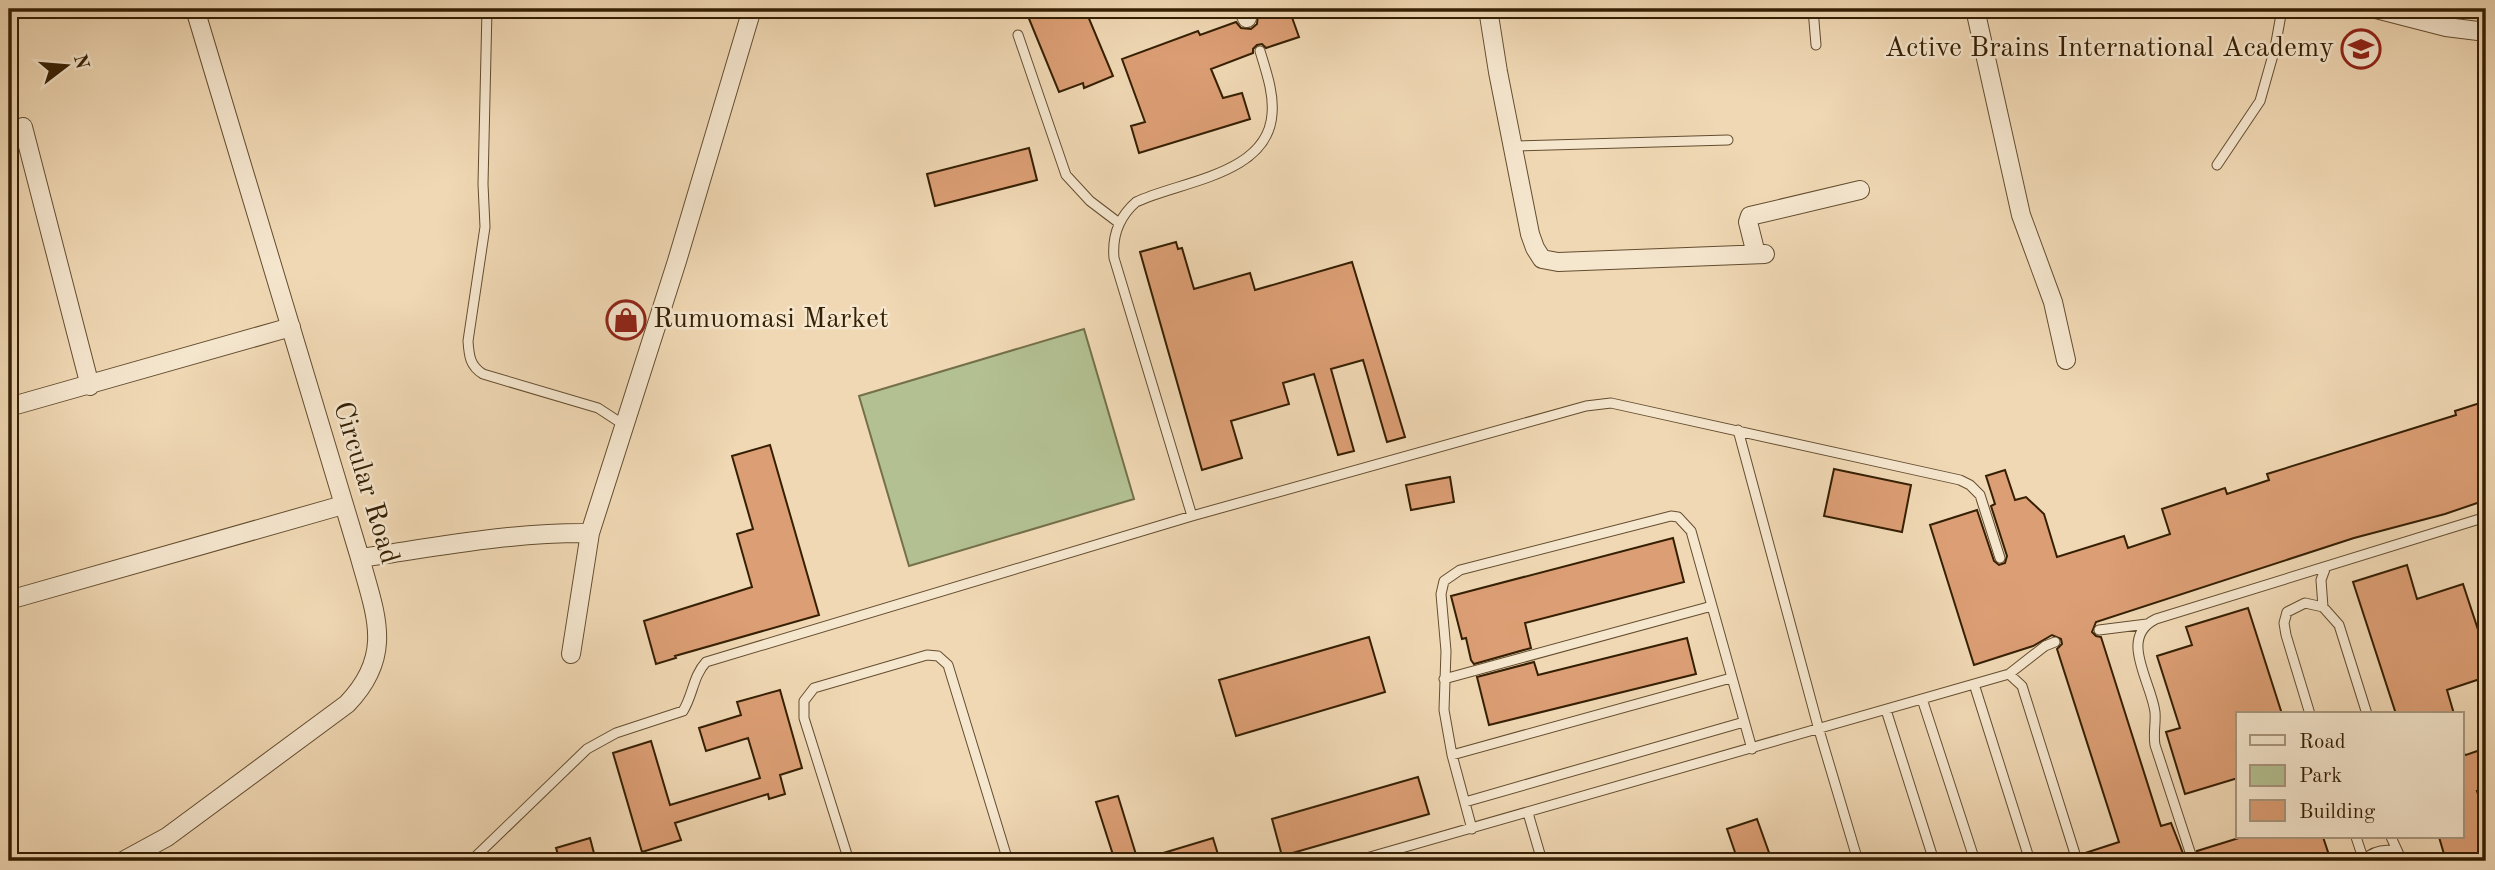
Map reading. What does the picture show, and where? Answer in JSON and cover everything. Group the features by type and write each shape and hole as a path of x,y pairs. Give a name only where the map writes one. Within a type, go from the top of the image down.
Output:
{"street":[{"name":"Circular Road","path":"123,861 167,837 347,704 362,688 373,670 378,647 376,616 360,558 195,9"},
{"path":"571,654 590,533 677,261 751,9"},
{"path":"1488,9 1531,234 1542,259 1558,262 1760,254 1748,222 1750,216 1860,190"},
{"path":"1975,9 2021,215 2053,302 2066,360"},
{"path":"2376,9 2446,27 2486,32"},
{"path":"23,127 90,386"},
{"path":"9,407 291,327"},
{"path":"9,600 343,505"},
{"path":"360,558 494,538 590,533"}],"lane":[{"path":"487,9 483,184 485,227 468,341 469,358 474,369 483,374 598,408 624,425"},
{"path":"1813,9 1816,45"},
{"path":"2217,165 2260,101 2275,48 2282,9"},
{"path":"1018,35 1066,174 1090,201 1119,223"},
{"path":"1192,516 1114,258 1115,237 1125,212 1136,202 1230,169 1245,161 1262,145 1272,114 1269,84 1260,51"},
{"path":"1513,146 1728,140"},
{"path":"471,861 587,749 616,733 683,711 691,699 697,672 706,662 1192,516 1586,406 1611,403 1960,480 1980,495 2000,558"},
{"path":"1738,430 1819,730 1858,861"},
{"path":"1472,828 1452,755 1444,710 1446,651 1441,594 1444,580 1460,570 1671,516 1678,517 1690,531 1752,749"},
{"path":"2099,630 2147,624 2486,517"},
{"path":"2323,607 2321,580 2325,569"},
{"path":"2309,712 2284,622 2287,612 2305,603 2323,607 2339,625 2366,712"},
{"path":"1444,679 1712,606"},
{"path":"2147,624 2140,632 2137,645 2155,711 2153,733 2193,861"},
{"path":"1356,861 2009,674 2045,646 2055,642"},
{"path":"849,861 804,718 804,701 814,688 926,655 938,656 948,665 1008,861"},
{"path":"2009,674 2022,686 2076,857"},
{"path":"1452,755 1731,678"},
{"path":"1974,684 2030,861"},
{"path":"1922,699 1975,861"},
{"path":"1886,710 1934,861"},
{"path":"1465,802 1744,722"},
{"path":"1528,813 1542,861"},
{"path":"2356,838 2364,861"},
{"path":"2391,838 2395,851 2402,861"},
{"path":"2364,861 2371,853 2395,851"}],"green space":[{"path":"1084,329 1134,499 909,566 859,396"}],"building":[{"path":"1025,9 1085,9 1113,76 1084,88 1083,83 1059,92"},
{"path":"1271,9 1289,9 1299,37 1266,48 1262,44 1257,45 1253,53 1211,69 1223,98 1242,93 1250,119 1139,153 1131,126 1145,122 1122,59 1198,31 1200,35 1236,22 1241,28 1251,29 1257,24 1258,14"},
{"path":"1029,148 1037,180 935,206 927,174"},
{"path":"1176,242 1178,249 1182,248 1194,289 1250,273 1255,290 1352,262 1405,437 1387,442 1363,360 1331,369 1354,451 1338,455 1314,374 1283,383 1289,404 1231,421 1242,458 1202,470 1140,252"},
{"path":"2486,401 2486,500 2445,514 2354,538 2096,622 2092,632 2101,637 2161,826 2171,823 2186,861 2081,861 2082,854 2119,842 2057,649 2062,644 2061,639 2052,635 2033,646 1974,665 1930,525 1977,510 1994,561 1999,565 2005,563 2007,556 1991,506 1995,504 1986,476 2005,470 2015,500 2026,497 2044,514 2057,557 2124,536 2128,548 2170,534 2162,509 2225,488 2227,494 2269,480 2267,474 2456,415 2455,411"},
{"path":"770,445 819,615 675,656 676,658 656,664 644,621 752,587 737,534 753,529 732,456"},
{"path":"1834,469 1911,485 1902,532 1824,516"},
{"path":"1450,477 1454,502 1411,510 1406,485"},
{"path":"1673,538 1684,582 1525,623 1531,648 1474,664 1471,660 1466,638 1462,639 1451,596"},
{"path":"2407,565 2417,599 2463,584 2486,654 2486,677 2447,690 2453,712 2395,712 2353,582"},
{"path":"2248,608 2281,712 2236,712 2236,779 2185,794 2166,732 2180,728 2157,656 2192,645 2186,627"},
{"path":"1369,637 1385,692 1236,736 1219,680"},
{"path":"1687,638 1696,674 1489,725 1477,677 1534,662 1538,675"},
{"path":"780,690 802,768 780,775 785,794 769,799 768,794 675,823 681,840 642,852 613,753 651,741 670,805 760,778 748,738 706,751 699,728 741,715 737,702"},
{"path":"2486,748 2486,788 2477,791 2486,818 2486,861 2446,861 2439,838 2464,838 2464,754"},
{"path":"1418,777 1429,814 1282,856 1272,819"},
{"path":"1118,796 1138,861 1115,861 1096,802"},
{"path":"1757,819 1772,861 1738,861 1727,829"},
{"path":"590,838 596,861 560,861 556,848"},
{"path":"1213,838 1220,861 1151,861 1150,857"},
{"path":"2239,838 2323,838 2331,861 2200,861 2197,851"}],"place":[{"name":"Active Brains International Academy","path":"2361,49"},
{"name":"Rumuomasi Market","path":"626,320"}]}
